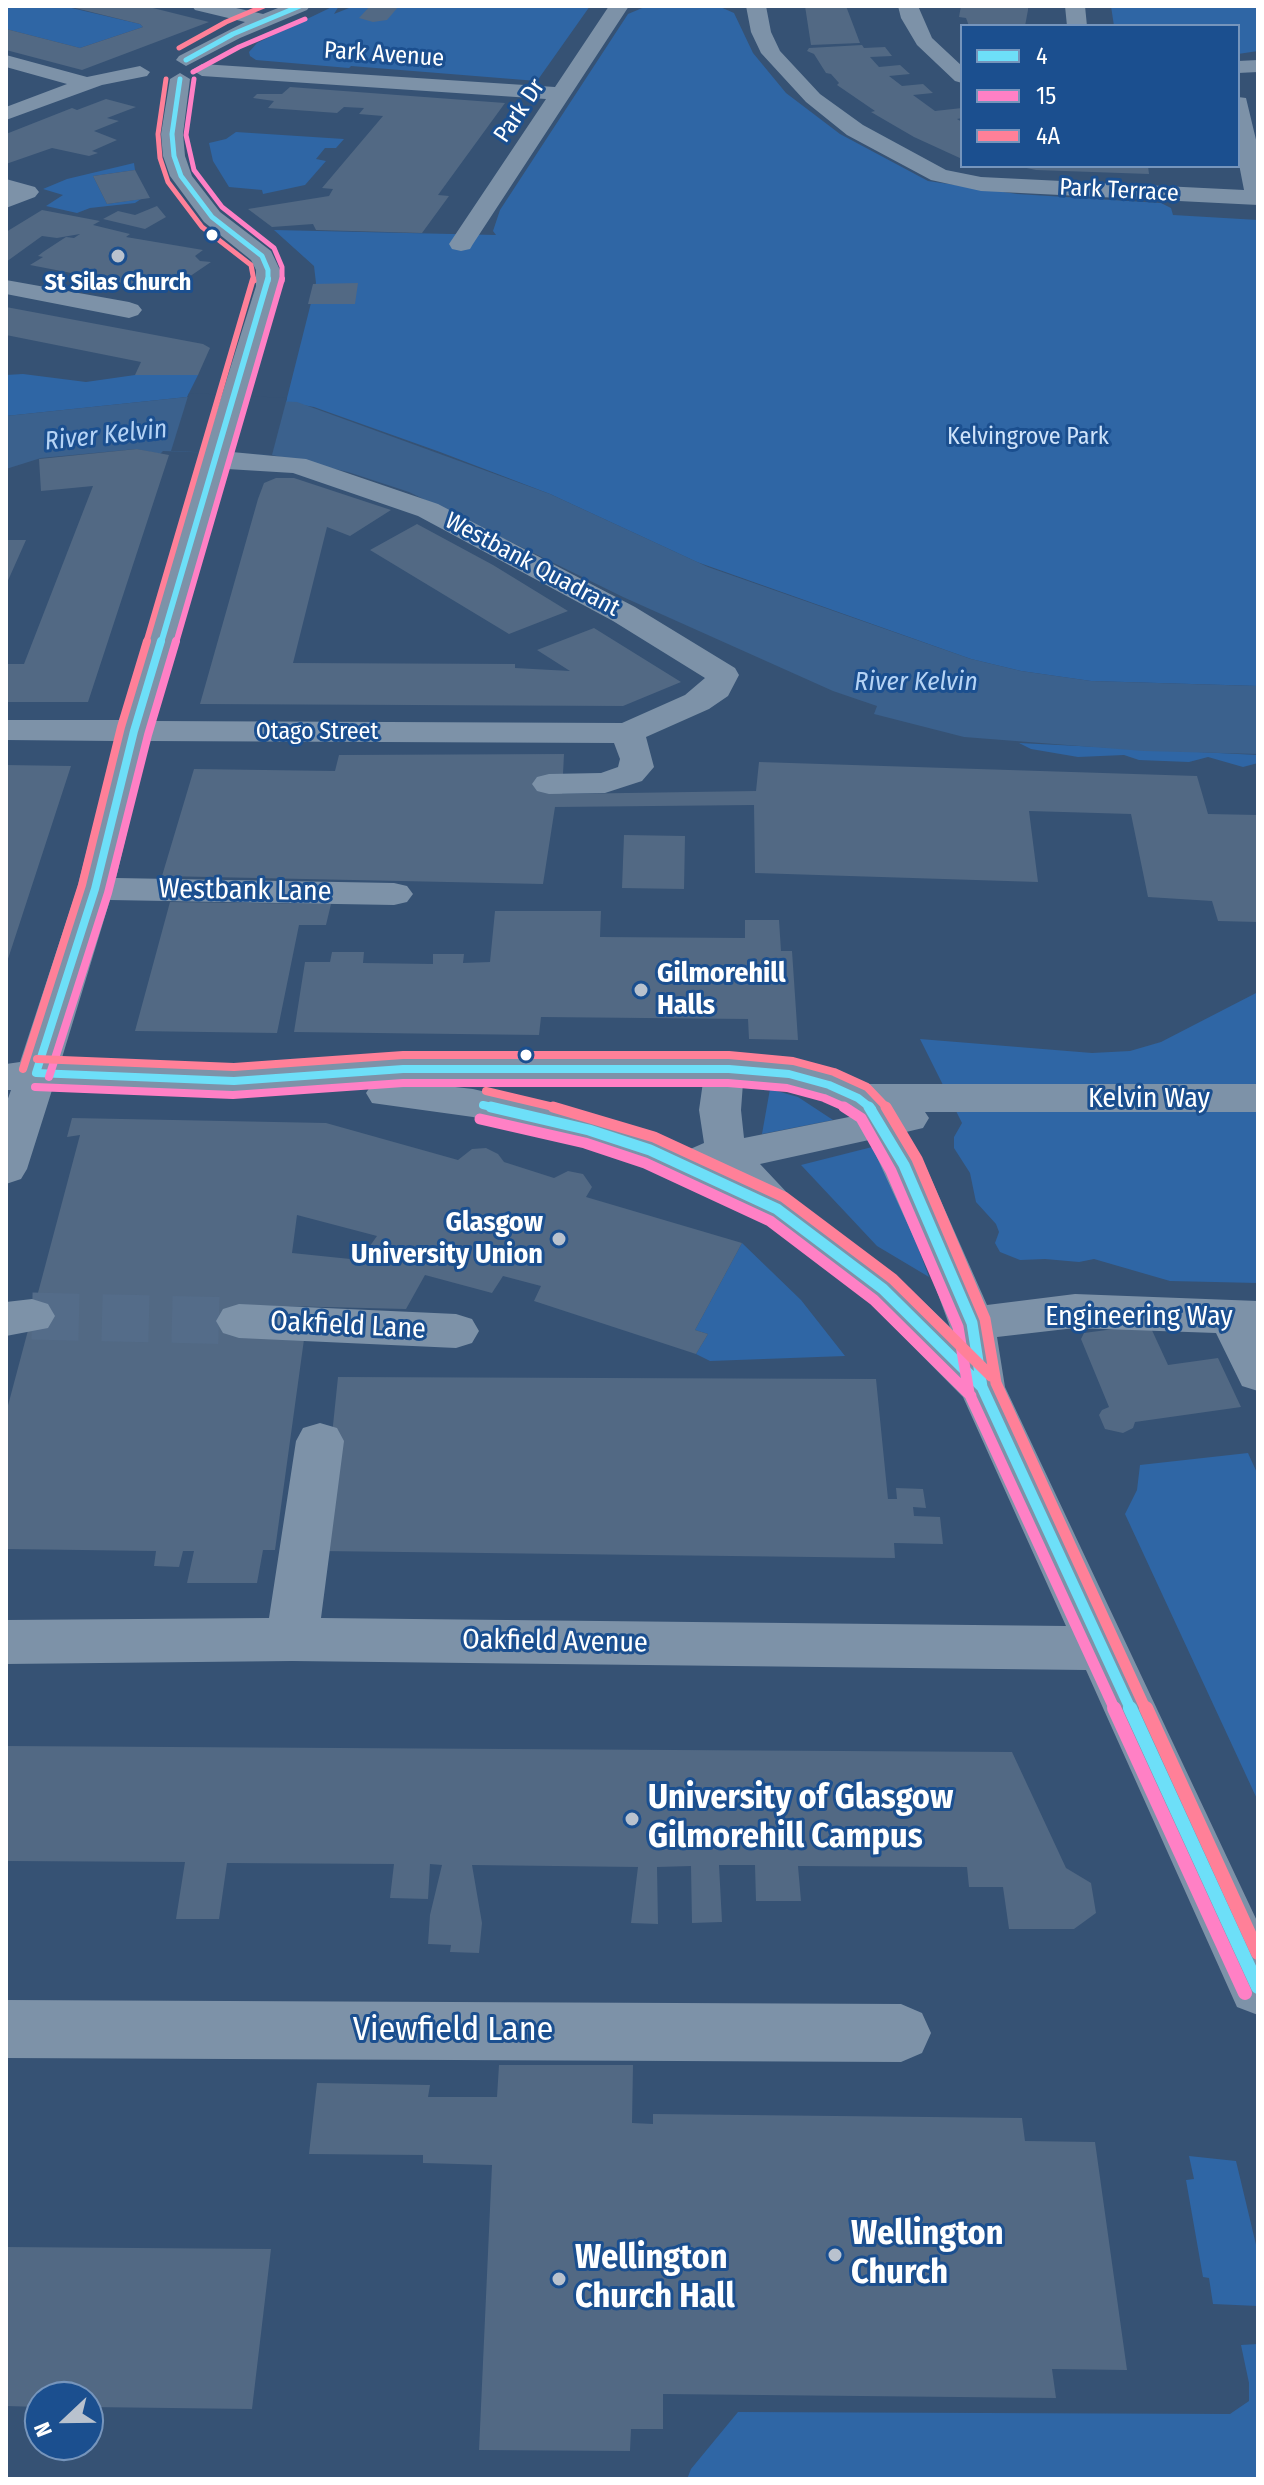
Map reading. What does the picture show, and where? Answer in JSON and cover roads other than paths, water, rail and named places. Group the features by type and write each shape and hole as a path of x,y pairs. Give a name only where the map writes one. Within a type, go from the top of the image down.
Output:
{"street":[{"path":"202,6 262,20"},
{"name":"Park Dr","path":"461,244 619,6"},
{"name":"Park Terrace","path":"756,6 761,32 771,53 792,79 834,116 927,170 981,184 1258,198"},
{"path":"908,6 924,41 960,75"},
{"path":"6,1169 21,1076 95,889 134,731 265,302 268,270 255,250 212,217 181,176 174,156 172,134 189,70 262,20 291,7"},
{"path":"6,61 87,83"},
{"name":"Park Avenue","path":"87,83 140,72 154,79 189,70 563,94"},
{"path":"6,82 55,95"},
{"path":"6,114 87,83"},
{"path":"1244,117 1258,198"},
{"path":"1201,168 1206,196"},
{"path":"6,186 27,192 6,201"},
{"path":"6,287 129,310"},
{"name":"Westbank Quadrant","path":"218,457 296,465 428,510 624,614 723,675 716,689 697,702 627,733"},
{"name":"Otago Street","path":"6,730 627,733"},
{"path":"549,784 605,783 630,774 637,767 637,759 627,733"},
{"name":"Westbank Lane","path":"95,889 394,894"},
{"path":"234,1081 403,1069 729,1069 789,1074 829,1085 869,1112 904,1165 972,1323 982,1387 1258,1987"},
{"path":"729,1069 723,1082 720,1110 722,1136 749,1180 777,1209 883,1289 982,1387"},
{"path":"21,1076 234,1081 473,1103 589,1130 671,1160 777,1209"},
{"name":"Kelvin Way","path":"671,1160 731,1154 869,1112 1041,1099 1258,1098"},
{"name":"Engineering Way","path":"972,1323 1075,1311 1245,1318"},
{"path":"1245,1318 1258,1374"},
{"name":"Oakfield Lane","path":"239,1321 456,1331"},
{"path":"292,1639 320,1441"},
{"name":"Oakfield Avenue","path":"6,1642 292,1639 1104,1648"},
{"name":"Viewfield Lane","path":"6,2029 901,2033"}],"water":[{"name":"River Kelvin","path":"187,397 297,402 550,494 708,567 971,659 1021,671 1091,681 1258,686 1258,754 1144,751 964,737 874,714 877,706 833,691 623,597 409,492 348,472 272,455 163,451 160,454 137,449 41,458 6,469 6,416"}],"tunnel":[{"path":"32,1316 239,1321"}],"place":[{"name":"St Silas Church","path":"118,256"},
{"name":"Gilmorehill Halls","path":"641,990"},
{"name":"Glasgow University Union","path":"559,1239"},
{"name":"University of Glasgow Gilmorehill Campus","path":"632,1819"},
{"name":"Wellington Church","path":"835,2255"},
{"name":"Wellington Church Hall","path":"559,2279"}],"park label":[{"name":"Kelvingrove Park","path":"1028,437"}]}
